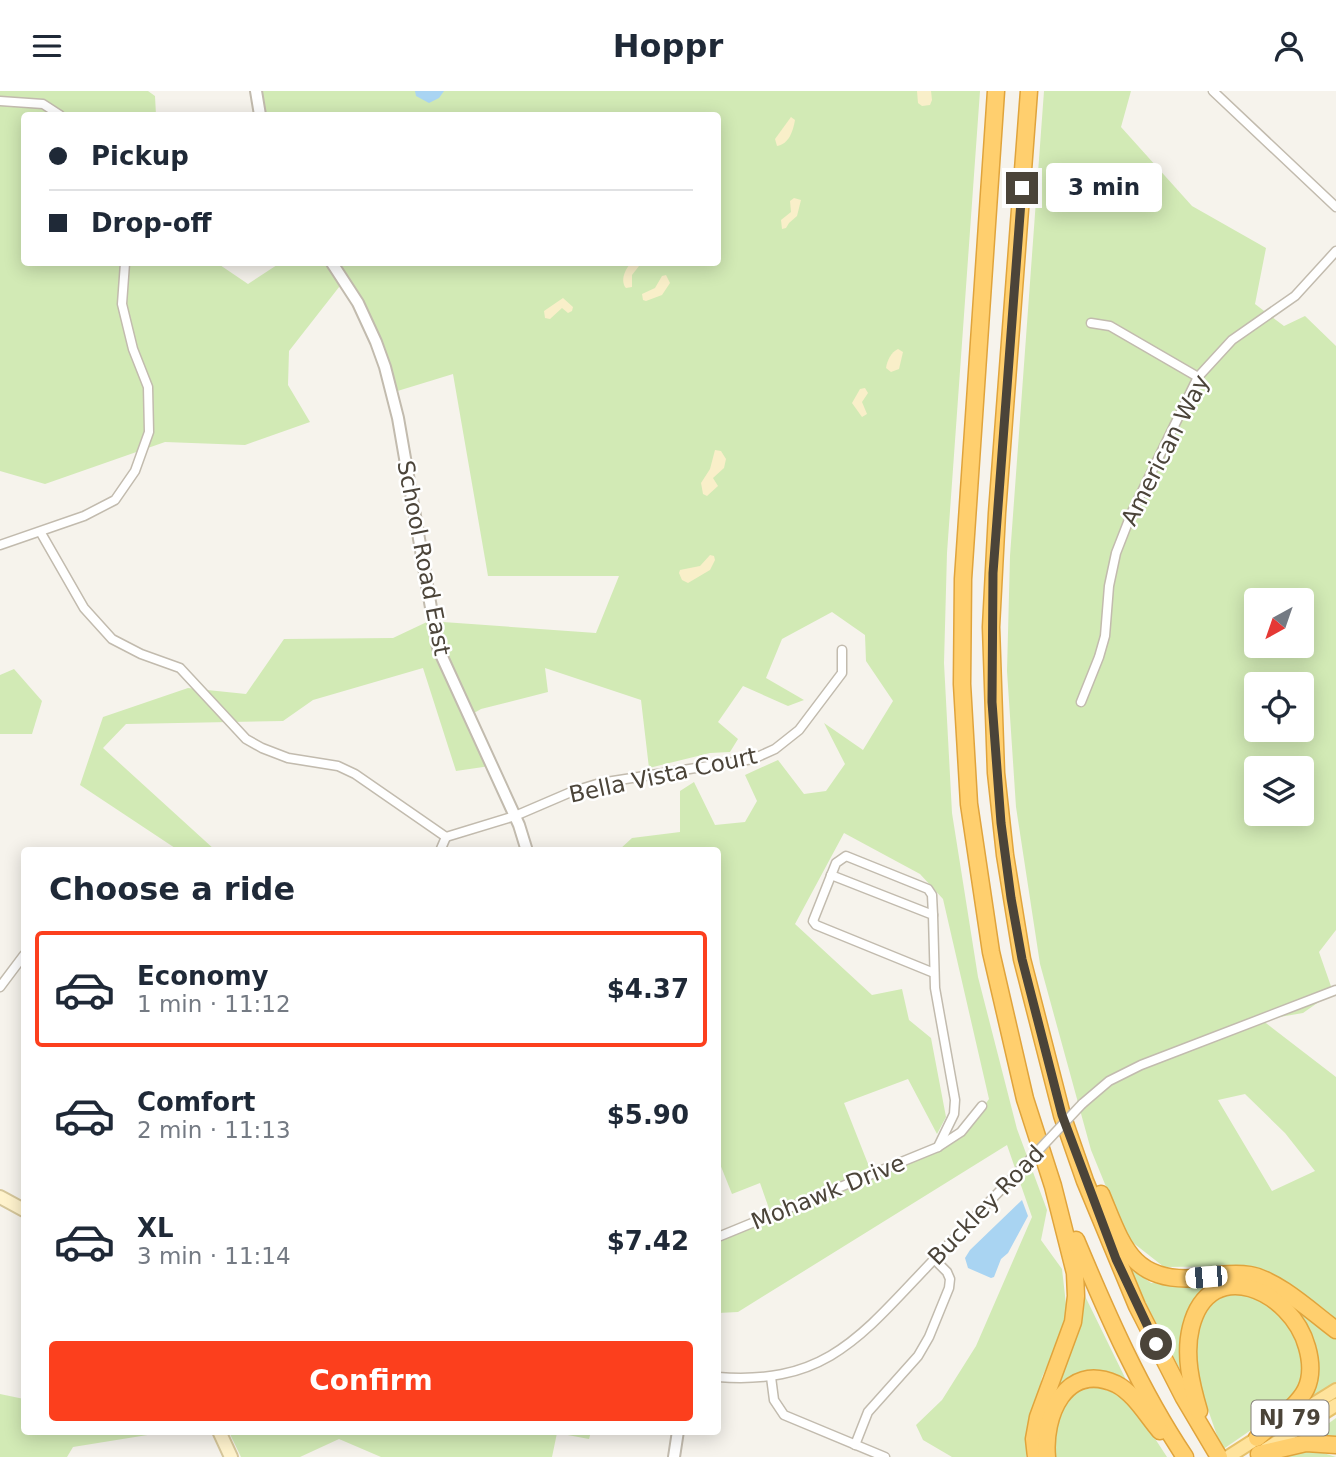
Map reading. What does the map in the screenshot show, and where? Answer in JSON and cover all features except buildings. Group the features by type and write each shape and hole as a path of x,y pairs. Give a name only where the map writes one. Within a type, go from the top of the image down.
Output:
{"highway":[{"path":"996,91 964,579 962,659 965,751 974,846 991,952 1025,1099 1073,1258 1076,1296 1071,1327 1038,1417 1034,1439 1035,1457"},
{"path":"1029,91 994,561 991,678 996,773 1011,898 1022,959 1071,1142 1116,1259 1165,1363 1219,1457"},
{"path":"1058,1093 1068,1109 1122,1243 1138,1264 1153,1273 1173,1279 1240,1274 1259,1277 1276,1286 1336,1330"},
{"path":"1053,1186 1124,1347 1184,1457"},
{"path":"1205,1430 1189,1367 1188,1343 1193,1320 1204,1302 1219,1290 1232,1286 1251,1287 1274,1298 1295,1320 1306,1342 1310,1368 1307,1387 1301,1397 1253,1449"},
{"path":"1047,1457 1048,1421 1055,1403 1075,1385 1097,1380 1125,1390 1184,1457"},
{"path":"1253,1449 1306,1443 1336,1445"}],"main road":[{"path":"0,1198 21,1208"},
{"name":"NJ 79","path":"1253,1449 1336,1390"},
{"name":"NJ 79","path":"1228,1457 1253,1449 1336,1405"},
{"path":"221,1435 232,1457"}],"street":[{"path":"256,91 260,112"},
{"path":"1213,91 1336,207"},
{"path":"0,101 43,104 55,112"},
{"name":"American Way","path":"1081,702 1105,636 1109,586 1116,553 1132,512 1198,377 1232,340 1295,296 1336,251"},
{"path":"0,545 41,533 115,500 135,471 149,432 148,387 133,349 122,304 125,266"},
{"name":"School Road East","path":"334,266 358,303 385,367 398,418 438,648 515,816 526,847"},
{"path":"1091,323 1110,326 1198,377"},
{"path":"41,533 84,608 112,639 180,668 246,739 254,744 288,758 338,766 355,774 446,837 442,847"},
{"name":"Bella Vista Court","path":"446,837 515,816 571,792 600,783 753,759 775,749 799,730 842,673 842,650"},
{"path":"934,974 813,923 831,875 841,858 852,857 928,889 932,895 936,997 955,1100 954,1114 938,1147"},
{"path":"831,875 933,915"},
{"path":"0,987 21,959"},
{"name":"Buckley Road","path":"721,1377 771,1377 808,1367 845,1348 872,1325 1082,1104 1109,1081 1141,1065 1336,990"},
{"name":"Mohawk Drive","path":"721,1236 938,1147 961,1132 982,1106"},
{"path":"855,1445 868,1412 918,1356 929,1337 950,1279 934,1259"},
{"path":"771,1377 774,1400 784,1415 885,1457"},
{"path":"674,1457 677,1435"}],"green space":[{"path":"0,91 148,91 155,96 156,112 21,112 21,266 221,266 248,284 275,266 721,266 721,112 257,112 255,91 980,91 947,553 944,663 952,813 978,977 1017,1129 1047,1210 1041,1240 1062,1269 1068,1322 1042,1377 1026,1457 952,1457 923,1440 916,1425 942,1400 976,1346 1032,1217 1007,1145 738,1312 721,1313 721,1239 772,1217 760,1183 732,1194 721,1166 721,847 622,847 632,838 680,832 680,791 694,782 715,825 745,822 757,801 745,775 778,760 804,794 826,791 845,764 824,723 863,750 893,701 866,661 865,635 832,612 782,639 766,678 804,700 788,706 743,686 718,722 738,739 730,752 710,753 649,768 641,700 545,668 548,692 481,709 467,717 490,766 456,771 423,668 313,700 283,721 126,724 103,748 212,847 173,847 80,785 103,717 188,688 246,694 284,639 393,638 429,621 596,633 619,576 488,576 453,374 391,393 387,372 343,282 289,351 288,385 310,422 245,445 165,442 45,484 0,471","holes":["844,833 920,874 943,899 989,1099 960,1139 872,1174 844,1103 908,1079 937,1134 946,1117 931,1038 909,1020 902,989 872,995 795,924"]},
{"path":"1044,91 1131,91 1121,127 1192,206 1266,248 1255,304 1284,326 1305,316 1336,346 1336,930 1319,952 1333,992 1303,1013 1262,1020 1336,1077 1336,1322 1286,1284 1244,1266 1164,1267 1127,1238 1091,1150 1040,964 1016,807 1007,671 1010,556","holes":["1245,1094 1285,1133 1315,1171 1272,1191 1218,1100"]},
{"path":"14,669 42,701 32,734 0,734 0,675"},
{"path":"1126,1265 1151,1283 1195,1284 1228,1280 1197,1299 1181,1336 1184,1377"},
{"path":"1082,1290 1132,1392 1101,1375 1049,1401"},
{"path":"1231,1293 1255,1294 1281,1314 1299,1341 1305,1380 1274,1414 1222,1450 1195,1372 1193,1330 1214,1302"},
{"path":"1295,1306 1336,1338 1336,1383 1303,1404 1317,1348"},
{"path":"1096,1387 1118,1394 1135,1408 1167,1457 1053,1457 1054,1421 1061,1404 1075,1392"},
{"path":"0,1394 21,1398 21,1435 147,1435 73,1447 67,1457 0,1457"},
{"path":"1336,1418 1336,1437 1310,1437"},
{"path":"230,1435 557,1435 552,1457 381,1457 339,1439 300,1457 241,1457"},
{"path":"568,1435 590,1435 589,1439"},
{"path":"1311,1449 1336,1457 1277,1457"}],"sand":[{"path":"917,91 931,91 930,105 922,106 918,103"},
{"path":"791,117 795,120 790,136 785,143 777,146 775,139"},
{"path":"794,198 801,200 797,216 782,229 781,220 791,212 790,201"},
{"path":"639,266 632,275 632,287 626,288 623,282 627,268"},
{"path":"666,275 670,283 662,295 643,300 642,294 655,288 662,276"},
{"path":"563,298 573,307 572,311 568,313 562,308 550,319 545,318 544,311"},
{"path":"898,349 903,352 899,369 891,372 886,368 887,362 891,354"},
{"path":"865,388 868,393 862,402 867,414 862,417 852,403 860,389"},
{"path":"715,450 721,451 726,459 724,468 713,478 718,486 707,496 703,494 701,483 710,469"},
{"path":"710,555 714,556 715,560 710,570 688,583 682,580 680,570 700,566"}],"water":[{"path":"415,91 444,91 439,98 429,103 416,96"},
{"path":"1022,1200 1028,1216 1008,1253 1001,1259 994,1277 968,1268 965,1258 970,1250"}],"route":[{"path":"1022,188 1015,257 991,627 992,702 1001,823 1022,959 1062,1115 1116,1259 1156,1344"}]}
